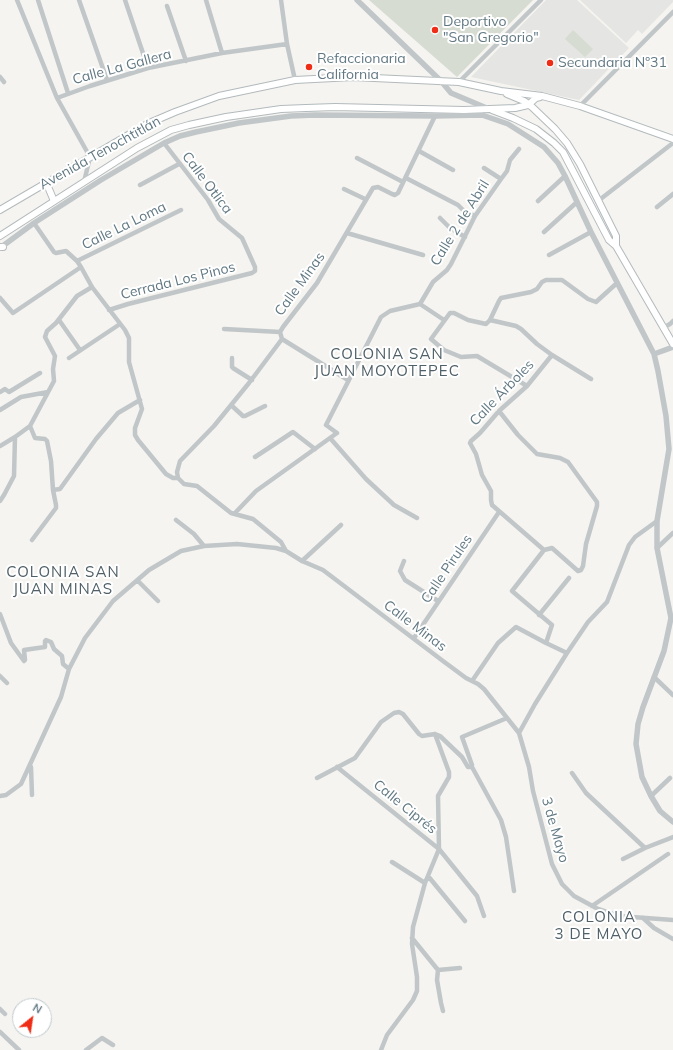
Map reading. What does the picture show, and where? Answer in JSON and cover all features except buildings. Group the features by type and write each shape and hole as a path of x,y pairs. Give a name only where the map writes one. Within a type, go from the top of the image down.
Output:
{"main road":[{"name":"Avenida Tenochtitlán","path":"0,210 147,124 219,96 295,80 353,77 459,82 501,91"},
{"path":"501,91 542,96 580,106 673,139"},
{"path":"501,91 528,105 544,118 568,143 616,236 616,246"},
{"path":"0,236 137,148 170,130 226,117 281,109 335,107 484,111 515,108 528,105 536,98 542,96"},
{"path":"484,111 514,118 536,129 559,147 569,161 609,240 616,246 673,346"},
{"path":"46,182 54,201"}],"street":[{"path":"17,0 57,98"},
{"path":"38,0 68,93"},
{"path":"79,0 107,80"},
{"path":"125,0 148,68"},
{"path":"206,0 222,53"},
{"path":"281,0 287,44 295,80"},
{"path":"357,0 441,81 451,93 508,124 537,142 550,153 565,176 591,232 654,354 664,409 669,449 657,521 658,548 671,618 664,650 638,724 636,744 642,777 651,796 660,811 673,822"},
{"path":"459,82 541,0"},
{"path":"167,6 186,61"},
{"path":"580,106 673,12"},
{"name":"Calle La Gallera","path":"90,156 57,98 107,80 148,68 222,53 287,44"},
{"path":"0,77 4,82"},
{"path":"1,247 34,223 101,180 164,143 180,136 239,123 291,116 363,114 435,116 484,111"},
{"name":"Calle Minas","path":"178,478 177,472 180,461 214,426 252,380 282,339 280,332 283,327 317,283 347,234 365,199 373,188 376,187 395,195 398,193 435,116"},
{"name":"Calle Otlica","path":"164,143 208,200 219,219 242,238 255,266 255,271 252,273"},
{"path":"598,201 673,143"},
{"name":"Calle 2 de Abril","path":"420,304 433,282 447,270 451,264 475,216 507,171 510,160 519,149"},
{"path":"419,151 454,170"},
{"path":"84,182 90,156"},
{"path":"357,158 458,205 464,211 475,216"},
{"path":"140,185 179,164"},
{"name":"Calle 2 de Abril","path":"484,168 501,179"},
{"path":"538,202 565,176"},
{"path":"344,189 365,199"},
{"path":"658,207 673,194"},
{"path":"544,232 577,202"},
{"name":"Calle La Loma","path":"77,261 181,210"},
{"path":"440,218 450,228 465,237"},
{"name":"Calle La Loma","path":"34,223 54,252 66,251 77,261 92,287 120,324 128,338 130,362 142,409 135,435 138,440 166,474 173,478 178,478 184,484 197,486 231,513 235,513 258,522 281,542 286,551"},
{"path":"550,255 591,232"},
{"path":"347,234 423,255"},
{"path":"0,298 13,313 81,267"},
{"name":"Cerrada Los Pinos","path":"110,310 128,304 252,273"},
{"path":"490,320 498,301 501,298 531,292 537,289 542,282 546,280 562,280 588,299 596,302 617,283"},
{"path":"0,446 30,426 54,381 53,369 55,356 45,337 47,331 59,320 77,296 92,287"},
{"path":"235,513 256,491 337,433 326,425 381,317 390,311 420,304 444,320 431,339 444,350 461,358 477,356 527,386"},
{"name":"Calle Árboles","path":"444,320 450,313 454,313 468,320 480,323 486,324 490,320 516,326 552,355 590,379"},
{"path":"59,320 80,350"},
{"path":"663,328 673,321"},
{"path":"70,358 120,324"},
{"path":"224,329 280,332"},
{"path":"282,339 348,380"},
{"path":"654,354 673,346"},
{"name":"Calle Árboles","path":"499,512 492,505 491,491 482,474 476,454 470,444 470,440 480,433 499,411 527,386 552,355"},
{"path":"232,358 232,367 252,380"},
{"path":"0,392 5,389 9,392 40,373"},
{"path":"0,410 21,397 48,392"},
{"path":"53,490 60,489 96,439 118,413 140,400"},
{"path":"231,405 243,416 265,406"},
{"path":"499,411 514,431 538,454 560,458 568,462 597,502 581,570 578,571 552,548 544,550 512,591 539,615 552,624 546,643"},
{"path":"30,426 35,438 45,439 47,441 56,505 56,508 32,540"},
{"path":"255,456 293,432 315,449"},
{"path":"0,501 14,476 15,437"},
{"path":"330,438 366,479 394,505 417,518"},
{"path":"499,512 544,550"},
{"name":"Calle Pirules","path":"414,638 499,512"},
{"path":"176,520 194,534 204,546"},
{"path":"519,733 535,704 567,653 588,622 607,602 632,540 657,521"},
{"path":"302,561 341,524"},
{"path":"658,548 673,533"},
{"path":"0,796 6,795 21,784 31,766 61,697 69,669 85,638 113,601 162,561 181,551 204,546 237,544 276,548 286,551"},
{"name":"Calle Minas","path":"286,551 302,561 323,570 455,670 478,684 484,689 519,733"},
{"path":"404,561 400,571 405,580 438,601"},
{"path":"539,615 570,578"},
{"path":"138,581 158,602"},
{"path":"0,614 10,643 24,661 24,650 45,647 46,640 51,642 54,649 62,656 63,664 69,669"},
{"path":"472,681 498,643 516,627 567,653"},
{"path":"0,676 7,684"},
{"path":"654,677 673,695"},
{"path":"317,778 355,758 381,722 394,713 399,712 403,714 422,736 434,734 440,736 462,757 468,767 472,767"},
{"path":"507,718 462,737 472,767 501,820 506,837 514,890"},
{"name":"3 de Mayo","path":"519,733 529,767 533,790 552,864 562,884 574,896 592,906 619,916 673,920"},
{"name":"Calle Ciprés","path":"434,734 449,772 449,777 438,796 439,849"},
{"path":"31,766 32,796"},
{"name":"Calle Ciprés","path":"337,767 439,849"},
{"path":"572,773 586,793 645,848"},
{"path":"651,796 670,778"},
{"path":"623,859 645,848 673,837"},
{"path":"381,1050 387,1035 413,1000 417,991 418,984 412,938 425,883 439,849 477,896 484,916"},
{"path":"592,906 668,854"},
{"path":"392,862 425,883"},
{"path":"428,876 465,921"},
{"path":"643,918 654,928 673,939"},
{"path":"412,938 438,970 437,980 444,1011"},
{"path":"438,970 460,968"},
{"path":"0,1009 5,1014"},
{"path":"0,1032 19,1050"},
{"path":"86,1050 102,1038 112,1046"}],"shaded area":[{"path":"369,0 533,0 457,77"},
{"name":"Secundaria Nº31","path":"546,0 577,0 629,48 579,100 471,77"},
{"path":"580,0 673,0 673,2 642,34 638,30 626,43"},
{"path":"573,30 593,49 585,57 565,39"}],"place":[{"name":"Deportivo \"San Gregorio\"","path":"435,30"},
{"name":"Secundaria Nº31","path":"550,63"},
{"name":"Refaccionaria California","path":"309,67"}],"district":[{"name":"COLONIA SAN JUAN MOYOTEPEC","path":"387,362"},
{"name":"COLONIA SAN JUAN MINAS","path":"63,580"},
{"name":"COLONIA 3 DE MAYO","path":"599,926"}]}
